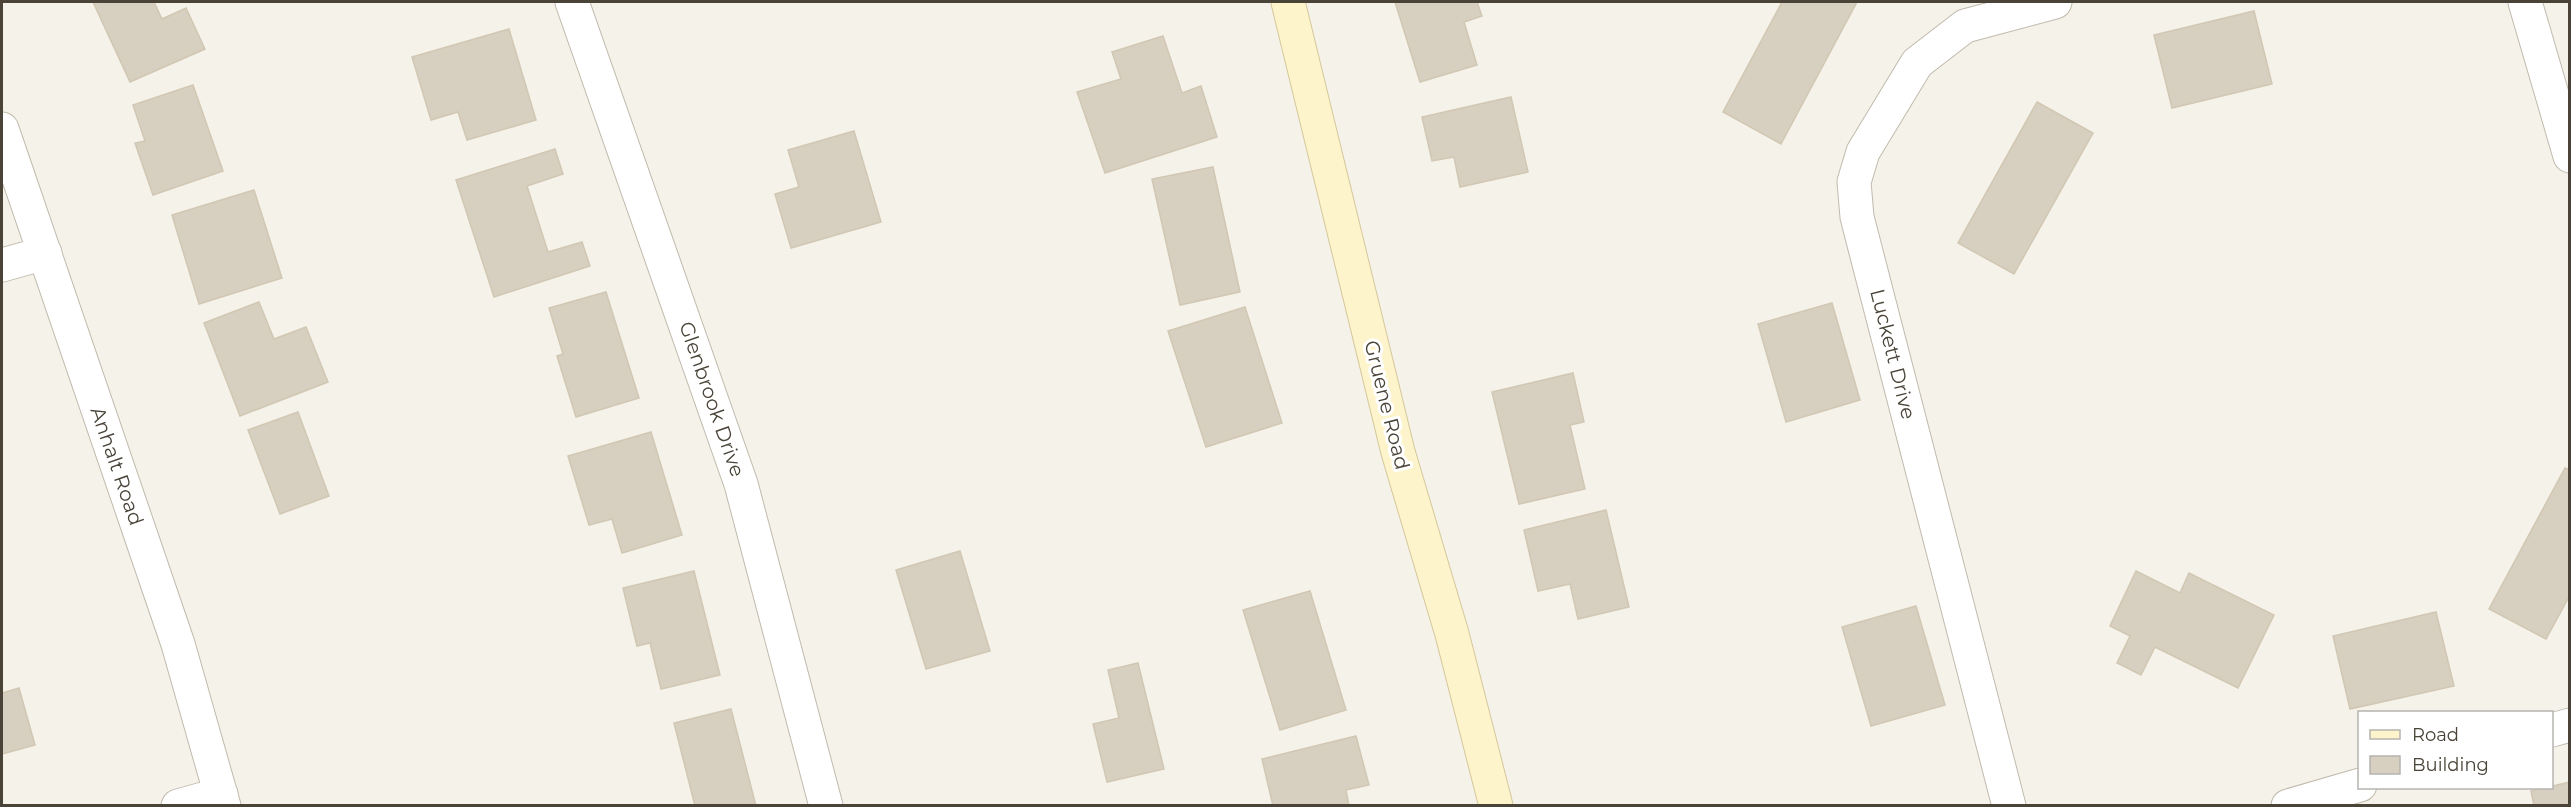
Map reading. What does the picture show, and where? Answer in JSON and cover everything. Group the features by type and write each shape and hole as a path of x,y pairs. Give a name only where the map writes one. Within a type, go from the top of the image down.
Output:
{"street":[{"name":"Glenbrook Drive","path":"572,2 741,484 826,806"},
{"name":"Gruene Road","path":"1288,2 1398,452 1458,655 1496,806"},
{"name":"Luckett Drive","path":"2009,806 1857,217 1854,182 1863,152 1917,63 1965,26 2055,2"},
{"path":"2525,2 2570,156"},
{"name":"Anhalt Road","path":"2,129 178,644 222,800"},
{"path":"2,265 45,253"},
{"path":"2553,730 2570,725"},
{"path":"2288,806 2358,786"},
{"path":"178,806 222,800"}],"building":[{"path":"93,2 154,2 162,19 186,8 205,49 130,82"},
{"path":"1395,2 1477,2 1482,16 1464,22 1477,65 1420,82"},
{"path":"1782,2 1857,2 1781,144 1723,112"},
{"path":"2254,11 2272,84 2172,108 2154,35"},
{"path":"509,29 536,120 467,140 458,112 431,120 412,57"},
{"path":"1163,36 1182,93 1201,86 1217,137 1105,173 1077,92 1121,79 1112,52"},
{"path":"193,85 223,171 153,195 135,143 145,141 133,105"},
{"path":"1511,97 1528,172 1460,187 1454,157 1432,161 1422,117"},
{"path":"2037,102 2093,133 2014,274 1958,243"},
{"path":"854,131 881,222 791,248 775,194 799,187 788,150"},
{"path":"555,149 563,174 527,186 548,252 582,242 590,266 494,297 456,180"},
{"path":"1213,167 1240,292 1180,305 1152,179"},
{"path":"254,190 282,278 199,304 172,215"},
{"path":"606,292 639,398 576,417 557,356 563,354 549,308"},
{"path":"259,302 274,339 306,327 328,382 240,416 204,323"},
{"path":"1832,303 1860,400 1786,422 1758,324"},
{"path":"1245,307 1282,423 1206,447 1168,331"},
{"path":"1573,373 1584,422 1570,425 1585,489 1519,504 1492,392"},
{"path":"298,412 329,496 280,514 248,430"},
{"path":"651,432 682,535 622,553 612,519 589,525 568,456"},
{"path":"2565,468 2570,470 2570,595 2546,639 2489,609"},
{"path":"1606,510 1629,607 1578,619 1570,584 1538,591 1524,530"},
{"path":"960,551 990,651 926,669 896,570"},
{"path":"694,571 720,675 661,689 650,643 637,646 623,588"},
{"path":"2136,571 2180,593 2189,573 2274,615 2238,688 2155,647 2141,675 2117,663 2130,636 2110,626"},
{"path":"1310,591 1346,710 1280,730 1243,610"},
{"path":"1916,606 1945,705 1871,726 1842,627"},
{"path":"2436,612 2454,686 2350,709 2333,636"},
{"path":"1138,663 1164,769 1107,782 1093,724 1119,718 1108,670"},
{"path":"19,688 35,745 2,754 2,693"},
{"path":"731,709 756,806 695,806 674,723"},
{"path":"1356,736 1369,785 1346,790 1349,806 1273,806 1262,759"},
{"path":"2570,782 2570,806 2534,806 2531,791 2553,789 2553,786"}]}
